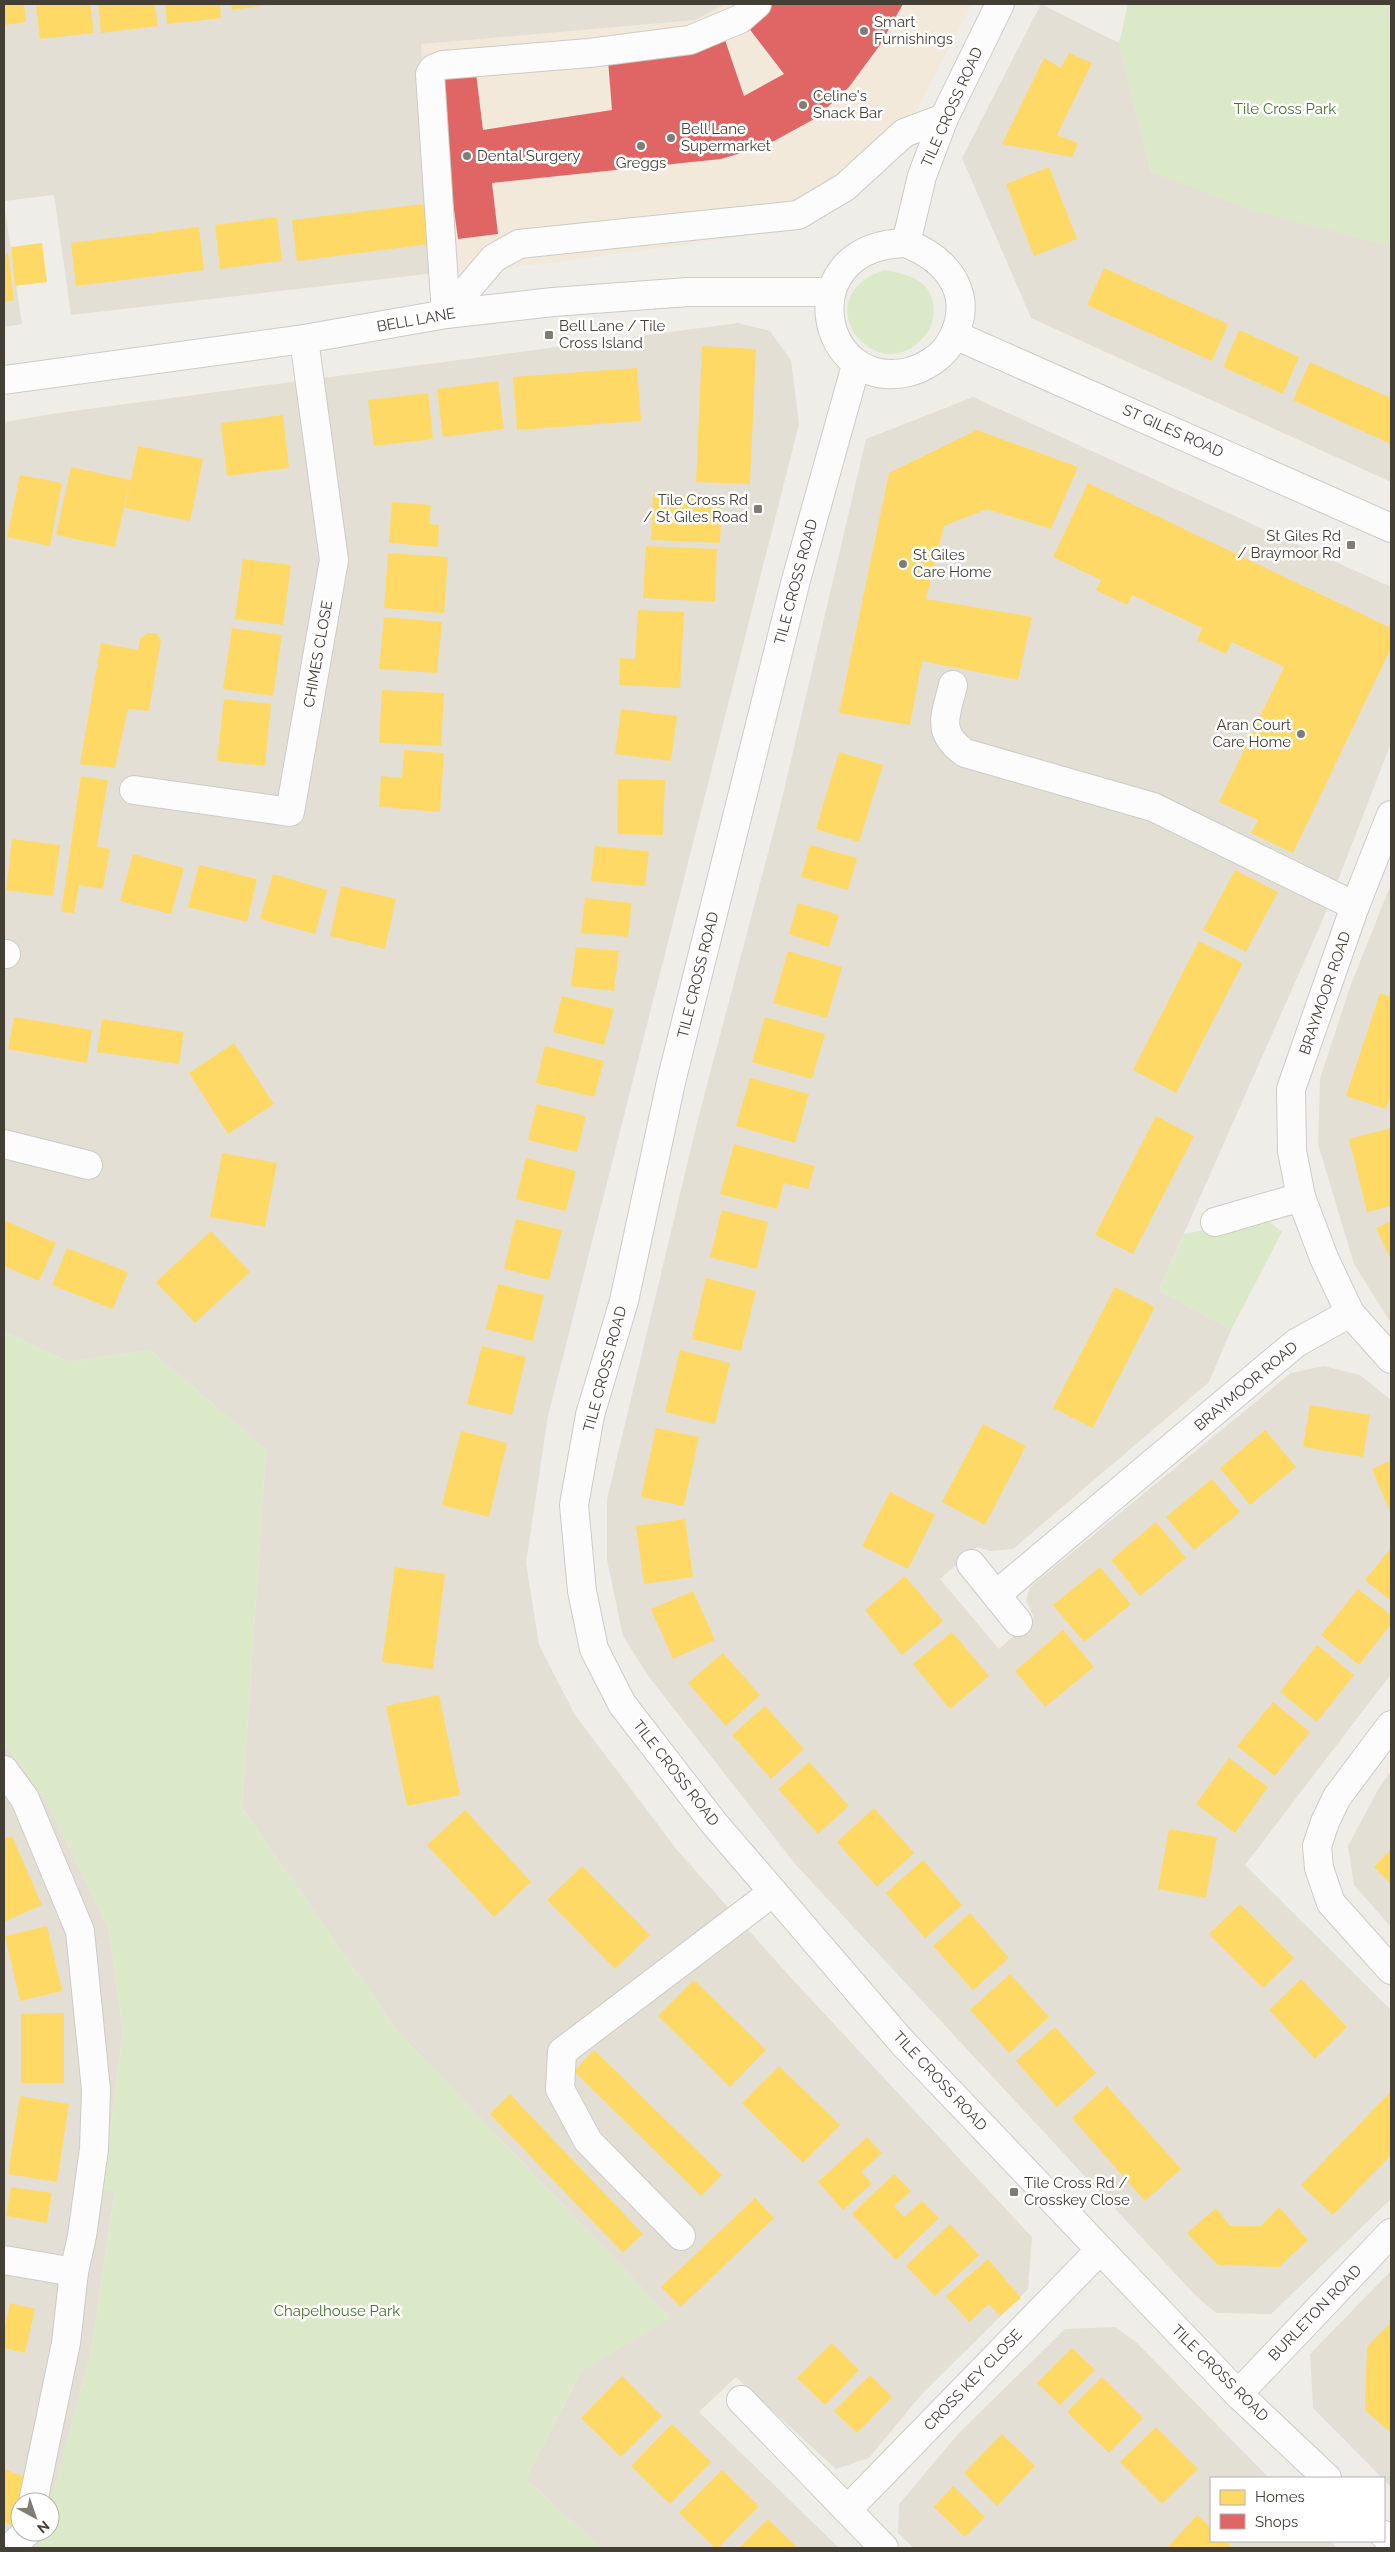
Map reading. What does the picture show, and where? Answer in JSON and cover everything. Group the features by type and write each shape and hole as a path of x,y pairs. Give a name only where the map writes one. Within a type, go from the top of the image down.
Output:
{"street":[{"path":"446,314 430,74 433,69 443,65 589,53 690,40 740,19 757,4"},
{"name":"TILE CROSS ROAD","path":"906,243 922,176 944,118 1001,4"},
{"path":"446,314 494,258 519,244 798,215 845,187 904,133 944,118"},
{"path":"906,243 926,251 939,260 953,278 958,292 960,315 954,335 946,349 934,361 916,370 899,374 886,373 856,365 838,340 830,318 830,292 844,267 862,253 884,244 906,243"},
{"name":"BELL LANE","path":"4,380 304,339 446,314 553,302 688,292 830,292"},
{"name":"ST GILES ROAD","path":"954,335 1391,528"},
{"name":"CHIMES CLOSE","path":"134,790 290,812 334,560 304,339"},
{"name":"TILE CROSS ROAD","path":"856,365 796,580 686,1025 624,1301 590,1415 574,1505 582,1591 594,1649 622,1704 713,1822 902,2042 1238,2394 1326,2477"},
{"path":"953,685 944,724 946,735 953,745 965,753 1152,807 1355,906"},
{"name":"BRAYMOOR ROAD","path":"998,1594 1296,1343 1350,1313 1324,1258 1302,1197 1292,1151 1291,1089 1355,906 1391,815"},
{"path":"4,1144 88,1165"},
{"path":"1215,1222 1302,1197"},
{"path":"1350,1313 1391,1359"},
{"path":"971,1564 998,1594 1018,1622"},
{"path":"1391,1725 1338,1797 1325,1822 1317,1846 1319,1868 1331,1903 1391,1970"},
{"path":"4,1770 25,1800 80,1931 96,2090 94,2149 74,2272 66,2343 35,2492"},
{"path":"681,2236 588,2141 560,2089 562,2052 773,1892"},
{"name":"BURLETON ROAD","path":"1238,2394 1391,2233"},
{"name":"CROSS KEY CLOSE","path":"847,2510 1100,2250"},
{"path":"4,2260 74,2272"},
{"path":"742,2400 884,2548"},
{"path":"4,2547 10,2548 16,2542"}],"shaded area":[{"path":"4,4 726,4 695,20 435,273 71,315 54,195 4,201"},
{"path":"726,4 972,4 894,154 820,215 770,233 536,265 435,273 421,44 695,20"},
{"path":"1041,4 1119,43 1151,172 1391,245 1391,482 1031,318 962,158"},
{"path":"4,203 22,324 4,327"},
{"path":"738,323 770,331 791,360 799,424 548,1416 526,1563 539,1645 575,1715 677,1850 793,1980 1032,2237 1028,2289 921,2395 869,2458 836,2469 736,2377 699,2412 839,2548 601,2548 526,2479 581,2371 670,2317 398,2032 242,1808 266,1450 150,1350 69,1362 4,1332 4,422 58,413"},
{"path":"973,397 1391,587 1391,743 1323,919 1159,1290 1231,1330 1209,1382 1013,1549 990,1551 977,1547 940,1579 999,1649 1034,1618 1026,1600 1030,1587 1291,1373 1324,1366 1360,1375 1391,1400 1391,1674 1245,1865 1391,2010 1391,2199 1271,2314 1216,2313 1196,2296 796,1865 649,1677 623,1636 607,1560 607,1499 697,1123 780,807 866,439"},
{"path":"1391,884 1391,1323 1354,1264 1318,1144 1320,1079 1350,987"},
{"path":"4,1743 46,1799 109,1930 123,2031 103,2189 115,2190 91,2353 53,2492 10,2492 10,2542 40,2542 38,2548 4,2548"},
{"path":"1391,1771 1391,1927 1354,1885 1348,1846 1379,1788"},
{"path":"1391,2271 1391,2487 1385,2481 1385,2477 1381,2477 1313,2408 1310,2354"},
{"path":"1115,2327 1137,2343 1268,2477 1210,2477 1210,2542 1331,2542 1337,2548 914,2548 898,2533 899,2504 959,2433 1065,2329"}],"green space":[{"name":"Tile Cross Park","path":"1128,4 1391,4 1391,246 1253,211 1151,172 1119,43"},
{"path":"884,270 904,274 923,284 931,295 934,308 934,315 927,333 908,350 889,354 871,348 856,336 848,319 849,301 860,284"},
{"path":"1254,1220 1271,1223 1282,1232 1231,1330 1159,1290 1184,1234"},
{"name":"Chapelhouse Park","path":"4,1332 69,1362 150,1350 266,1450 242,1808 398,2032 671,2318 581,2371 526,2479 601,2548 38,2548 40,2542 60,2542 60,2492 53,2492 91,2353 115,2191 103,2189 123,2031 109,1930 46,1799 4,1743"}],"building: Homes":[{"path":"4,4 24,4 26,22 4,25"},
{"path":"36,4 90,4 94,33 40,39"},
{"path":"98,4 155,4 158,26 101,33"},
{"path":"165,4 220,4 221,18 167,24"},
{"path":"231,4 269,4 269,5 232,10"},
{"path":"1069,53 1092,63 1057,135 1078,143 1072,157 1002,144 1044,58 1061,68"},
{"path":"1049,167 1077,239 1034,256 1006,184"},
{"path":"424,204 430,244 297,261 292,220"},
{"path":"277,217 282,261 220,269 215,225"},
{"path":"199,227 204,270 76,286 71,243"},
{"path":"42,243 47,282 15,286 11,247"},
{"path":"8,253 14,300 4,302 4,254"},
{"path":"1104,268 1228,324 1212,361 1087,305"},
{"path":"1239,330 1299,357 1283,394 1223,367"},
{"path":"702,346 756,349 750,484 696,482"},
{"path":"1310,362 1391,398 1391,444 1293,400"},
{"path":"637,368 641,421 517,430 513,377"},
{"path":"498,381 504,429 443,437 437,389"},
{"path":"428,393 433,439 374,446 368,400"},
{"path":"283,415 289,468 227,476 221,423"},
{"name":"St Giles Care Home","path":"977,430 1078,467 1051,529 987,509 944,526 926,599 1032,617 1018,680 922,661 910,725 839,713 889,473"},
{"path":"138,446 203,459 190,521 125,508 130,482 115,547 56,535 71,467 131,480"},
{"path":"20,475 62,483 50,546 7,537"},
{"name":"Aran Court Care Home","path":"1088,483 1391,628 1391,648 1293,853 1251,833 1258,820 1219,802 1284,667 1232,642 1226,654 1197,640 1202,628 1132,595 1127,605 1096,590 1101,580 1053,557"},
{"path":"653,494 722,497 720,543 651,540"},
{"path":"392,502 431,505 429,524 439,525 438,547 389,543"},
{"path":"646,546 717,549 715,602 643,598"},
{"path":"388,553 448,557 444,613 384,608"},
{"path":"243,559 291,565 283,625 235,619"},
{"path":"638,610 684,612 680,688 619,685 620,658 635,659"},
{"path":"384,617 442,622 437,673 379,669"},
{"path":"232,628 282,635 273,696 223,689"},
{"path":"147,633 156,633 161,640 149,711 128,709 115,768 80,764 101,643 138,650 140,639"},
{"path":"382,690 444,693 441,746 379,743"},
{"path":"224,699 271,704 265,766 217,761"},
{"path":"621,709 677,716 671,761 615,754"},
{"path":"404,750 444,753 440,812 379,807 381,776 402,778"},
{"path":"839,752 883,765 859,842 816,829"},
{"path":"81,776 108,780 97,847 110,849 103,889 79,885 74,913 61,912"},
{"path":"618,779 665,780 663,835 617,834"},
{"path":"12,839 60,845 53,896 6,890"},
{"path":"810,845 857,858 848,890 801,877"},
{"path":"595,846 649,851 645,886 591,881"},
{"path":"133,854 184,868 171,914 120,901"},
{"path":"199,865 257,879 247,922 188,907"},
{"path":"1235,870 1278,892 1246,952 1203,930"},
{"path":"273,874 327,890 315,934 260,919"},
{"path":"341,886 396,899 385,949 330,936"},
{"path":"585,898 632,903 628,937 581,933"},
{"path":"798,903 839,915 829,947 789,934"},
{"path":"1199,941 1243,963 1176,1093 1133,1070"},
{"path":"576,947 619,951 614,991 571,986"},
{"path":"788,951 842,967 827,1018 773,1003"},
{"path":"1380,993 1391,997 1391,1094 1386,1109 1346,1096"},
{"path":"562,996 614,1009 604,1045 553,1032"},
{"path":"14,1017 92,1030 87,1063 8,1049"},
{"path":"765,1017 825,1034 812,1079 752,1062"},
{"path":"102,1019 184,1032 179,1064 97,1052"},
{"path":"234,1043 274,1104 228,1134 189,1073"},
{"path":"545,1046 604,1061 594,1097 536,1083"},
{"path":"750,1078 809,1094 795,1143 736,1126"},
{"path":"537,1104 586,1116 577,1152 528,1140"},
{"path":"1156,1116 1194,1136 1133,1254 1095,1235"},
{"path":"1391,1128 1391,1206 1367,1212 1349,1139"},
{"path":"734,1144 815,1166 808,1189 784,1183 777,1209 720,1194"},
{"path":"222,1153 277,1163 265,1227 210,1217"},
{"path":"526,1158 576,1171 566,1211 516,1199"},
{"path":"722,1210 768,1222 757,1269 710,1257"},
{"path":"516,1219 562,1230 549,1280 504,1269"},
{"path":"4,1220 56,1243 39,1281 4,1266"},
{"path":"1391,1221 1391,1260 1376,1228"},
{"path":"211,1231 250,1272 195,1323 156,1282"},
{"path":"67,1248 128,1272 113,1309 52,1285"},
{"path":"706,1278 756,1291 741,1351 692,1339"},
{"path":"498,1284 544,1295 533,1341 486,1329"},
{"path":"1115,1287 1155,1307 1093,1428 1053,1408"},
{"path":"482,1346 526,1357 512,1415 467,1404"},
{"path":"680,1350 730,1363 715,1424 665,1412"},
{"path":"1310,1405 1370,1415 1363,1457 1303,1447"},
{"path":"983,1424 1026,1446 985,1525 942,1502"},
{"path":"656,1428 699,1437 684,1506 641,1497"},
{"path":"1265,1430 1296,1467 1250,1505 1220,1468"},
{"path":"461,1431 507,1443 489,1517 442,1505"},
{"path":"1391,1460 1391,1514 1372,1469"},
{"path":"1212,1479 1240,1512 1194,1550 1166,1517"},
{"path":"890,1492 935,1515 908,1569 862,1546"},
{"path":"685,1519 693,1577 644,1584 636,1526"},
{"path":"1156,1522 1186,1558 1140,1596 1111,1560"},
{"path":"1391,1548 1391,1601 1365,1580"},
{"path":"395,1567 445,1574 433,1669 382,1662"},
{"path":"1100,1567 1131,1604 1084,1642 1053,1605"},
{"path":"905,1576 943,1621 902,1655 865,1610"},
{"path":"1358,1589 1391,1615 1391,1624 1359,1665 1321,1635"},
{"path":"693,1591 715,1640 673,1659 651,1609"},
{"path":"1063,1630 1094,1667 1045,1707 1015,1671"},
{"path":"952,1632 989,1676 950,1709 913,1664"},
{"path":"1317,1645 1354,1675 1317,1722 1280,1692"},
{"path":"723,1653 760,1695 726,1726 688,1683"},
{"path":"439,1695 460,1795 407,1806 386,1706"},
{"path":"1273,1702 1310,1732 1275,1776 1237,1746"},
{"path":"765,1706 804,1749 771,1779 732,1735"},
{"path":"1229,1758 1268,1787 1235,1833 1196,1804"},
{"path":"809,1762 849,1806 818,1834 778,1789"},
{"path":"874,1808 914,1853 877,1887 837,1842"},
{"path":"465,1810 531,1882 494,1917 427,1845"},
{"path":"1169,1829 1217,1837 1206,1898 1158,1889"},
{"path":"12,1836 42,1905 4,1922 4,1839"},
{"path":"1391,1849 1391,1884 1374,1867"},
{"path":"923,1860 962,1905 925,1938 886,1893"},
{"path":"582,1866 650,1935 615,1969 547,1900"},
{"path":"1240,1904 1294,1958 1263,1988 1209,1934"},
{"path":"970,1913 1009,1958 973,1990 933,1946"},
{"path":"47,1926 62,1991 20,2001 5,1936"},
{"path":"1010,1974 1049,2017 1009,2053 970,2010"},
{"path":"1301,1979 1347,2027 1315,2059 1269,2010"},
{"path":"694,1980 766,2050 730,2087 658,2016"},
{"path":"64,2013 64,2083 21,2083 21,2014"},
{"path":"1055,2027 1096,2073 1057,2107 1016,2061"},
{"path":"594,2050 722,2175 701,2196 574,2071"},
{"path":"779,2066 840,2125 803,2163 742,2103"},
{"path":"1107,2086 1181,2169 1145,2201 1072,2118"},
{"path":"1391,2091 1391,2155 1333,2215 1301,2185"},
{"path":"510,2094 643,2234 623,2253 490,2114"},
{"path":"20,2096 69,2104 57,2182 8,2174"},
{"path":"867,2137 882,2153 861,2172 872,2183 843,2210 818,2182"},
{"path":"894,2174 911,2191 894,2206 904,2217 922,2201 939,2218 896,2260 852,2214"},
{"path":"11,2187 52,2193 47,2223 6,2216"},
{"path":"755,2198 774,2218 681,2307 661,2287"},
{"path":"1279,2207 1308,2240 1279,2267 1218,2265 1187,2233 1216,2208 1230,2226 1261,2226"},
{"path":"950,2224 979,2255 935,2296 906,2266"},
{"path":"988,2259 1021,2298 1000,2316 989,2304 969,2322 946,2296"},
{"path":"10,2303 35,2309 25,2353 4,2348 4,2330"},
{"path":"1391,2322 1391,2433 1365,2410 1367,2347"},
{"path":"832,2343 859,2370 825,2405 797,2378"},
{"path":"1072,2348 1095,2370 1060,2405 1037,2383"},
{"path":"870,2375 892,2397 857,2433 834,2411"},
{"path":"622,2376 662,2416 621,2457 581,2418"},
{"path":"1102,2377 1143,2418 1109,2453 1067,2412"},
{"path":"672,2424 711,2462 670,2504 631,2466"},
{"path":"1156,2427 1198,2469 1162,2504 1120,2462"},
{"path":"1002,2434 1035,2466 997,2506 964,2473"},
{"path":"4,2469 28,2478 23,2492 10,2492 10,2525 4,2522"},
{"path":"722,2470 759,2506 718,2548 715,2548 679,2513"},
{"path":"953,2486 985,2517 965,2537 934,2507"},
{"path":"1197,2515 1210,2527 1210,2542 1226,2542 1233,2548 1167,2548"},
{"path":"768,2519 798,2548 739,2548"}],"building: Shops":[{"path":"766,4 903,4 880,45 849,87 816,118 765,146 721,159 492,183 498,234 458,239 436,79 476,73 483,130 612,110 608,60 725,40 744,96 784,74 748,27"}],"place":[{"name":"Smart Furnishings","path":"864,31"},
{"name":"Celine's Snack Bar","path":"803,105"},
{"name":"Bell Lane Supermarket","path":"671,138"},
{"name":"Greggs","path":"641,146"},
{"name":"Dental Surgery","path":"467,156"},
{"name":"Bell Lane / Tile Cross Island","path":"549,335"},
{"name":"Tile Cross Rd / St Giles Road","path":"758,509"},
{"name":"St Giles Rd / Braymoor Rd","path":"1351,545"},
{"name":"St Giles Care Home","path":"903,564"},
{"name":"Aran Court Care Home","path":"1301,734"},
{"name":"Tile Cross Rd / Crosskey Close","path":"1014,2192"}]}
